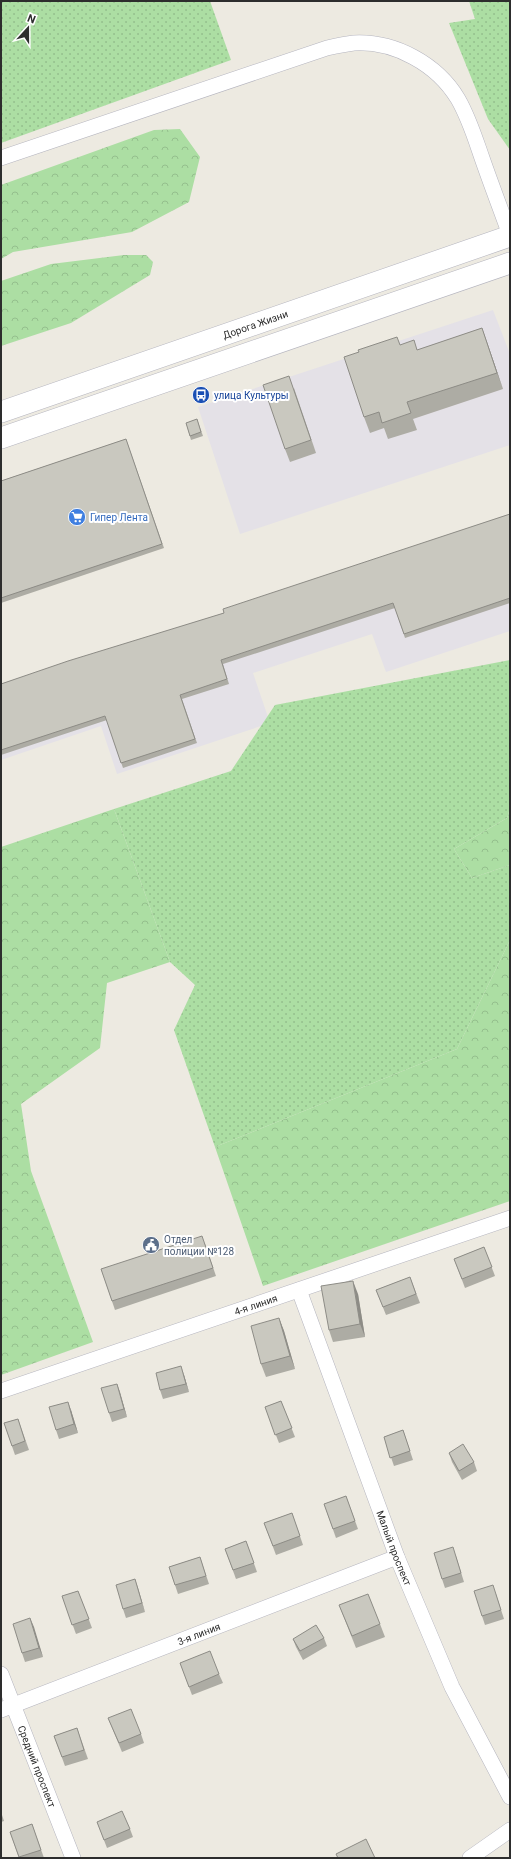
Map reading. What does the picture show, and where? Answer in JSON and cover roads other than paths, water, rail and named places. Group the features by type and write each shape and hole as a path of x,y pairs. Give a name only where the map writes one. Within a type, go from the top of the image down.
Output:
{"main road":[{"name":"Дорога Жизни","path":"1,412 510,236"},
{"path":"1,438 510,263"}],"street":[{"path":"1,158 271,65 327,48 354,43 379,44 403,51 424,63 444,79 458,99 468,120 510,236"},
{"name":"4-я линия","path":"1,1391 510,1218"},
{"name":"Малый проспект","path":"299,1290 397,1557 452,1687 510,1797"},
{"name":"3-я линия","path":"7,1708 397,1557"},
{"name":"Средний проспект","path":"1,1674 7,1708 73,1858"},
{"path":"470,1858 510,1830"}],"place":[{"name":"улица Культуры","path":"201,395"},
{"name":"Гипер Лента","path":"77,517"},
{"name":"Отдел полиции №128","path":"151,1245"}]}
